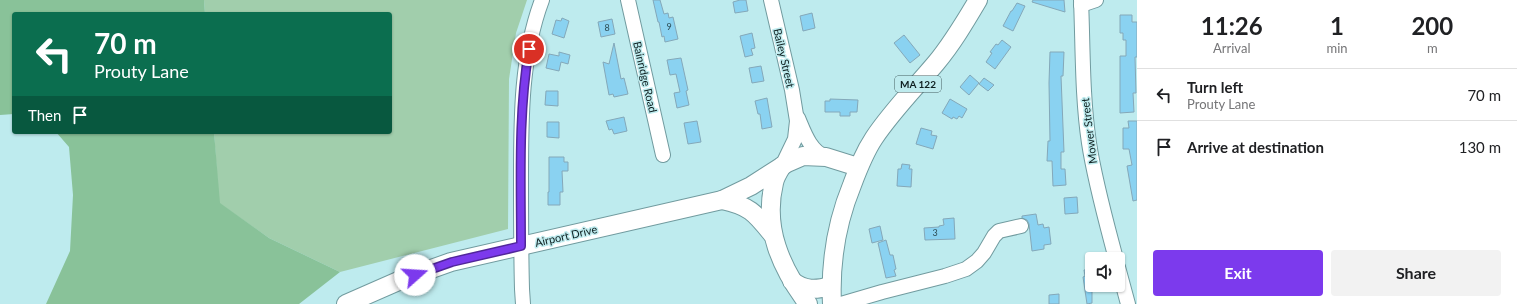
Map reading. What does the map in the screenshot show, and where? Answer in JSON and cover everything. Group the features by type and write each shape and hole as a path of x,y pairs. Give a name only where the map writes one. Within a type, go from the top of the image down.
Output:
{"main road":[{"name":"MA 122","path":"832,295 833,256 838,225 858,167 880,129 937,62 962,27 978,0"},
{"name":"Airport Drive","path":"346,304 403,279 452,262 722,200 744,189 782,166 803,156 826,156"},
{"name":"Bailey Street","path":"826,156 858,167"},
{"name":"Airport Drive","path":"782,166 774,182 771,203 772,234 782,262 791,281 808,304"},
{"name":"Airport Drive","path":"722,200 736,203 748,208 758,217 772,234"},
{"path":"791,281 809,290 817,290 832,295"}],"street":[{"path":"523,304 521,246 522,97 529,49 537,13 542,0"},
{"name":"Bainridge Road","path":"628,0 663,155"},
{"name":"Bailey Street","path":"771,0 797,116 795,139 782,166"},
{"path":"1081,2 1096,0"},
{"name":"Mower Street","path":"1081,2 1085,104 1089,142 1098,188 1114,252"},
{"name":"Bailey Street","path":"797,116 812,146 818,152 826,156"},
{"path":"841,304 966,269 978,261 994,236 999,231 1021,226"},
{"path":"1125,292 1128,304"}],"green space":[{"path":"0,0 204,0 205,12 12,12 12,114 0,115"},
{"path":"204,0 527,0 516,33 509,79 508,229 340,272 269,238 219,203 214,134 392,134 392,12 205,12"},
{"path":"58,134 214,134 220,203 269,238 340,272 299,304 46,304 70,251 73,195 69,147"}],"building":[{"path":"653,0 660,0 664,14 668,13 669,18 673,17 678,39 665,42 664,36 662,37"},
{"path":"746,0 748,11 735,13 733,2"},
{"path":"1033,0 1064,0 1065,12 1032,2"},
{"path":"1017,3 1025,6 1013,31 1003,26"},
{"path":"812,13 815,28 803,31 800,16"},
{"path":"1120,15 1132,15 1132,22 1137,22 1137,57 1135,57 1136,93 1133,93 1134,112 1120,113 1120,56 1126,56 1126,40 1123,40 1123,33 1120,33"},
{"path":"562,18 569,21 564,38 552,34 556,20 561,21"},
{"path":"612,19 615,34 601,37 598,22"},
{"path":"752,33 755,48 751,49 753,55 745,57 740,36"},
{"path":"904,35 920,55 910,63 894,43"},
{"path":"1002,40 1011,47 995,69 986,62 992,53 990,52 996,44 998,45"},
{"path":"614,43 621,79 624,78 628,94 614,97 613,94 609,95 603,62 609,64"},
{"path":"559,52 570,55 568,64 561,62 559,71 546,68 549,54 559,56"},
{"path":"1050,52 1064,52 1063,76 1061,76 1064,152 1061,152 1061,169 1065,169 1066,185 1053,186 1052,161 1047,161 1048,141 1050,141"},
{"path":"681,58 688,90 686,91 689,105 677,108 674,93 680,92 676,74 670,75 667,60"},
{"path":"761,66 764,81 752,83 749,68"},
{"path":"970,75 979,83 969,95 960,87"},
{"path":"984,78 994,85 988,91 979,84"},
{"path":"546,91 558,91 558,106 545,105"},
{"path":"767,98 772,127 762,129 760,114 758,114 755,101"},
{"path":"830,99 858,100 857,112 850,112 850,116 840,116 840,112 825,112 825,101 830,101"},
{"path":"950,99 967,109 962,118 959,116 957,119 953,117 952,119 942,113"},
{"path":"624,117 627,131 614,134 612,129 609,130 606,121"},
{"path":"697,121 701,142 688,144 684,123"},
{"path":"1128,121 1137,121 1137,200 1133,201 1127,166 1132,165 1129,149 1123,149 1123,128 1129,128"},
{"path":"547,122 559,122 559,138 547,137"},
{"path":"921,128 932,131 931,135 937,136 933,149 916,144"},
{"path":"549,157 564,157 564,162 568,162 568,171 562,171 563,192 560,192 560,205 548,205"},
{"path":"902,164 910,165 909,169 912,169 911,187 897,186 898,169 901,169"},
{"path":"1077,197 1078,213 1065,214 1064,198"},
{"path":"1036,214 1038,225 1043,224 1044,228 1049,227 1051,244 1044,245 1044,249 1032,251 1029,224 1027,220 1022,218 1022,216"},
{"path":"954,218 955,239 925,240 924,228 939,227 944,225 943,219"},
{"path":"880,226 883,240 872,243 869,229"},
{"path":"886,240 890,255 893,255 896,276 886,278 878,243"},
{"path":"1085,276 1085,290 1083,277"},
{"path":"1085,292 1092,292 1092,303 1087,304"},
{"path":"1059,294 1059,304 1049,304 1049,295"}],"route":[{"path":"415,275 452,262 521,246 522,97 529,49"}]}
